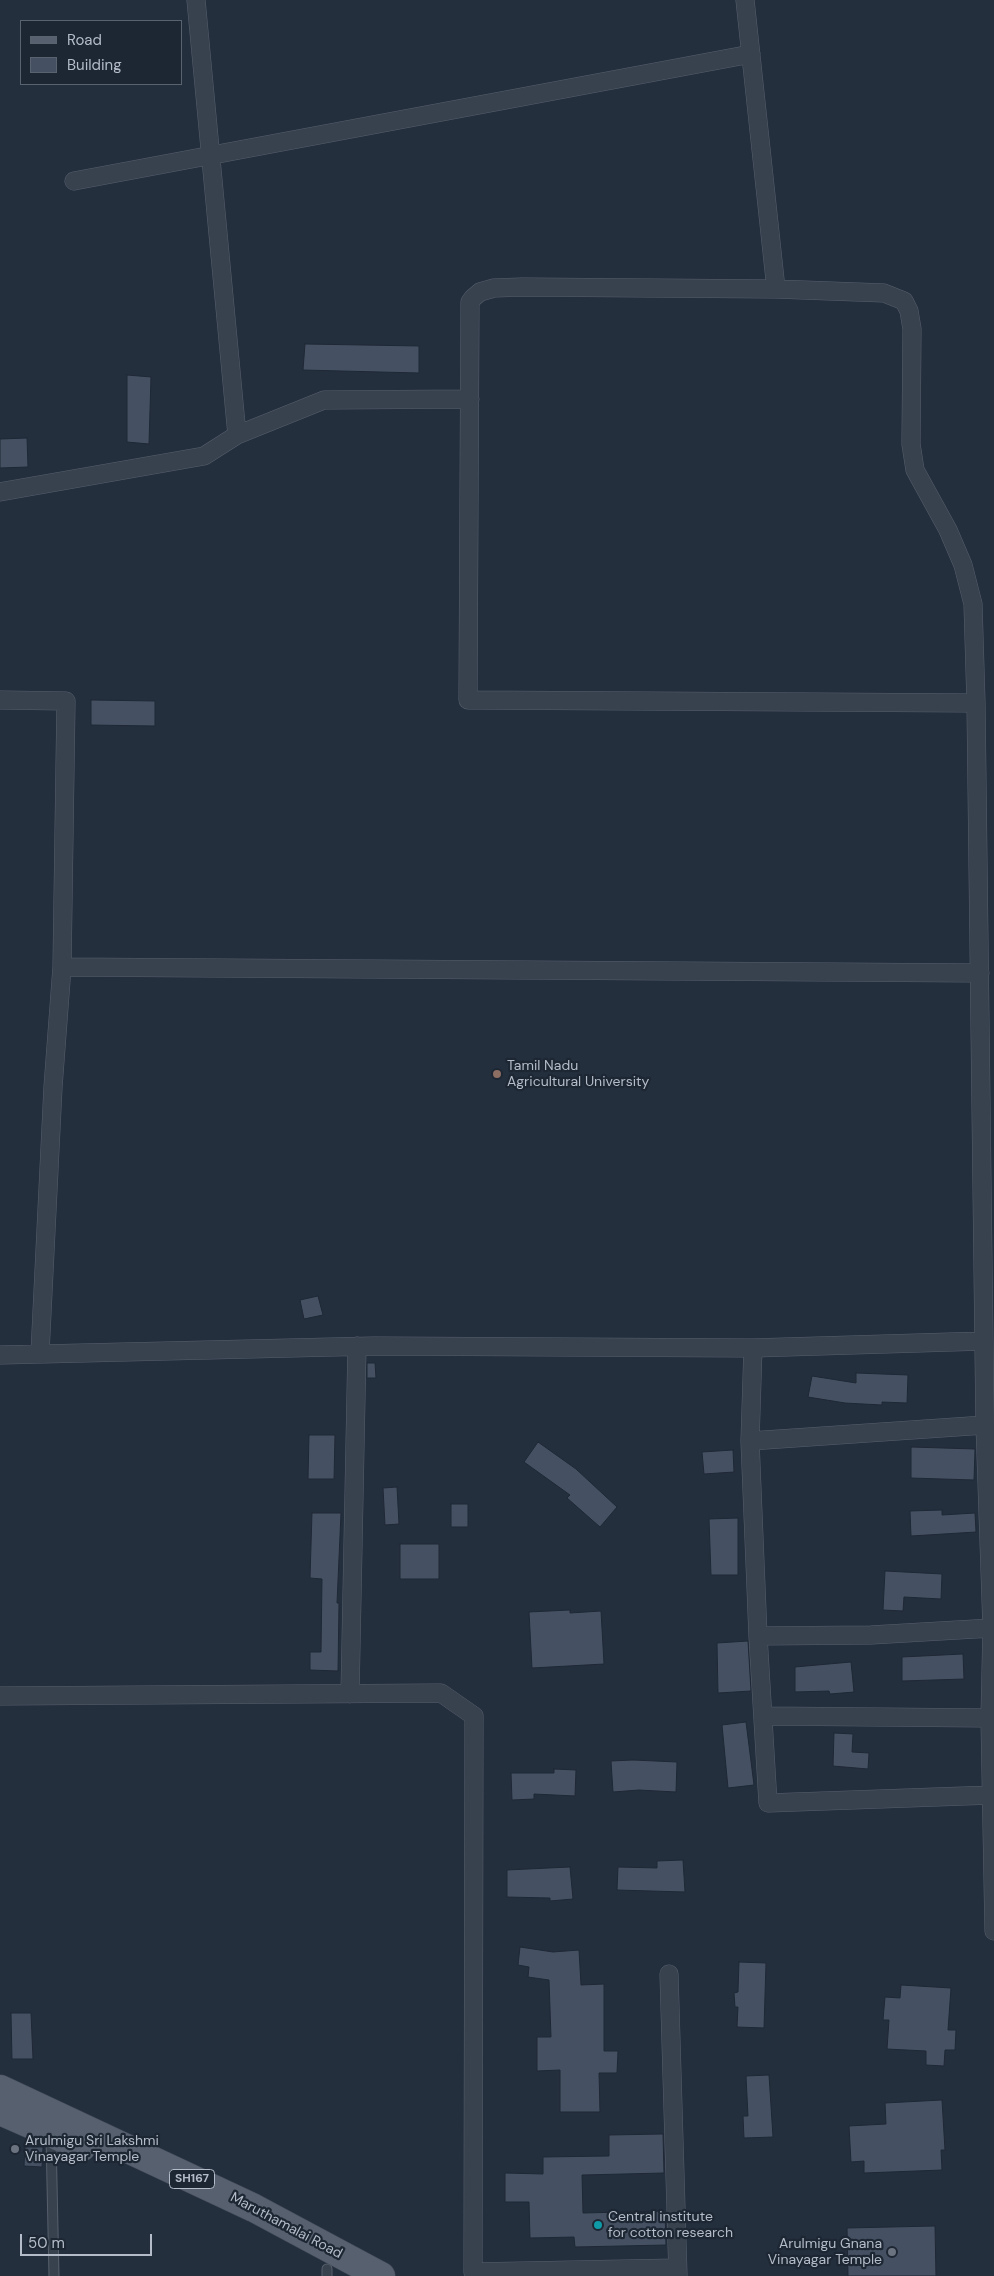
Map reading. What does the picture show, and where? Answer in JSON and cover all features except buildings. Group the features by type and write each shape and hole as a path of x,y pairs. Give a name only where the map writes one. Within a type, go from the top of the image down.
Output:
{"main road":[{"name":"Maruthamalai Road","path":"0,2089 245,2204 381,2276"},
{"name":"Maruthamalai Road","path":"0,2111 124,2165 243,2224 332,2274"}],"street":[{"path":"196,0 238,435"},
{"path":"745,0 776,289"},
{"path":"74,181 751,54"},
{"path":"976,703 468,700 470,302 480,292 494,288 776,289 884,293 904,300 907,306 912,329 911,444 915,470 948,530 969,586 973,604 976,703 980,973 985,1425 992,1628 990,1718 994,1930"},
{"path":"0,492 204,456 238,435 324,400 470,399"},
{"path":"0,700 66,702 62,967 40,1353"},
{"path":"62,967 980,973"},
{"path":"0,1355 357,1346 752,1348 984,1341"},
{"path":"350,1694 357,1346"},
{"path":"752,1348 750,1441 758,1636 768,1803 992,1795"},
{"path":"750,1441 985,1425"},
{"path":"758,1636 871,1635 992,1628"},
{"path":"0,1696 441,1693 474,1716 473,2272 677,2272 669,1974"},
{"path":"763,1716 990,1718"}],"lane":[{"path":"50,2134 54,2276"}],"place":[{"name":"Tamil Nadu Agricultural University","path":"497,1074"},
{"name":"Arulmigu Sri Lakshmi Vinayagar Temple","path":"15,2149"},
{"name":"Central institute for cotton research","path":"598,2225"},
{"name":"Arulmigu Gnana Vinayagar Temple","path":"892,2252"}]}
